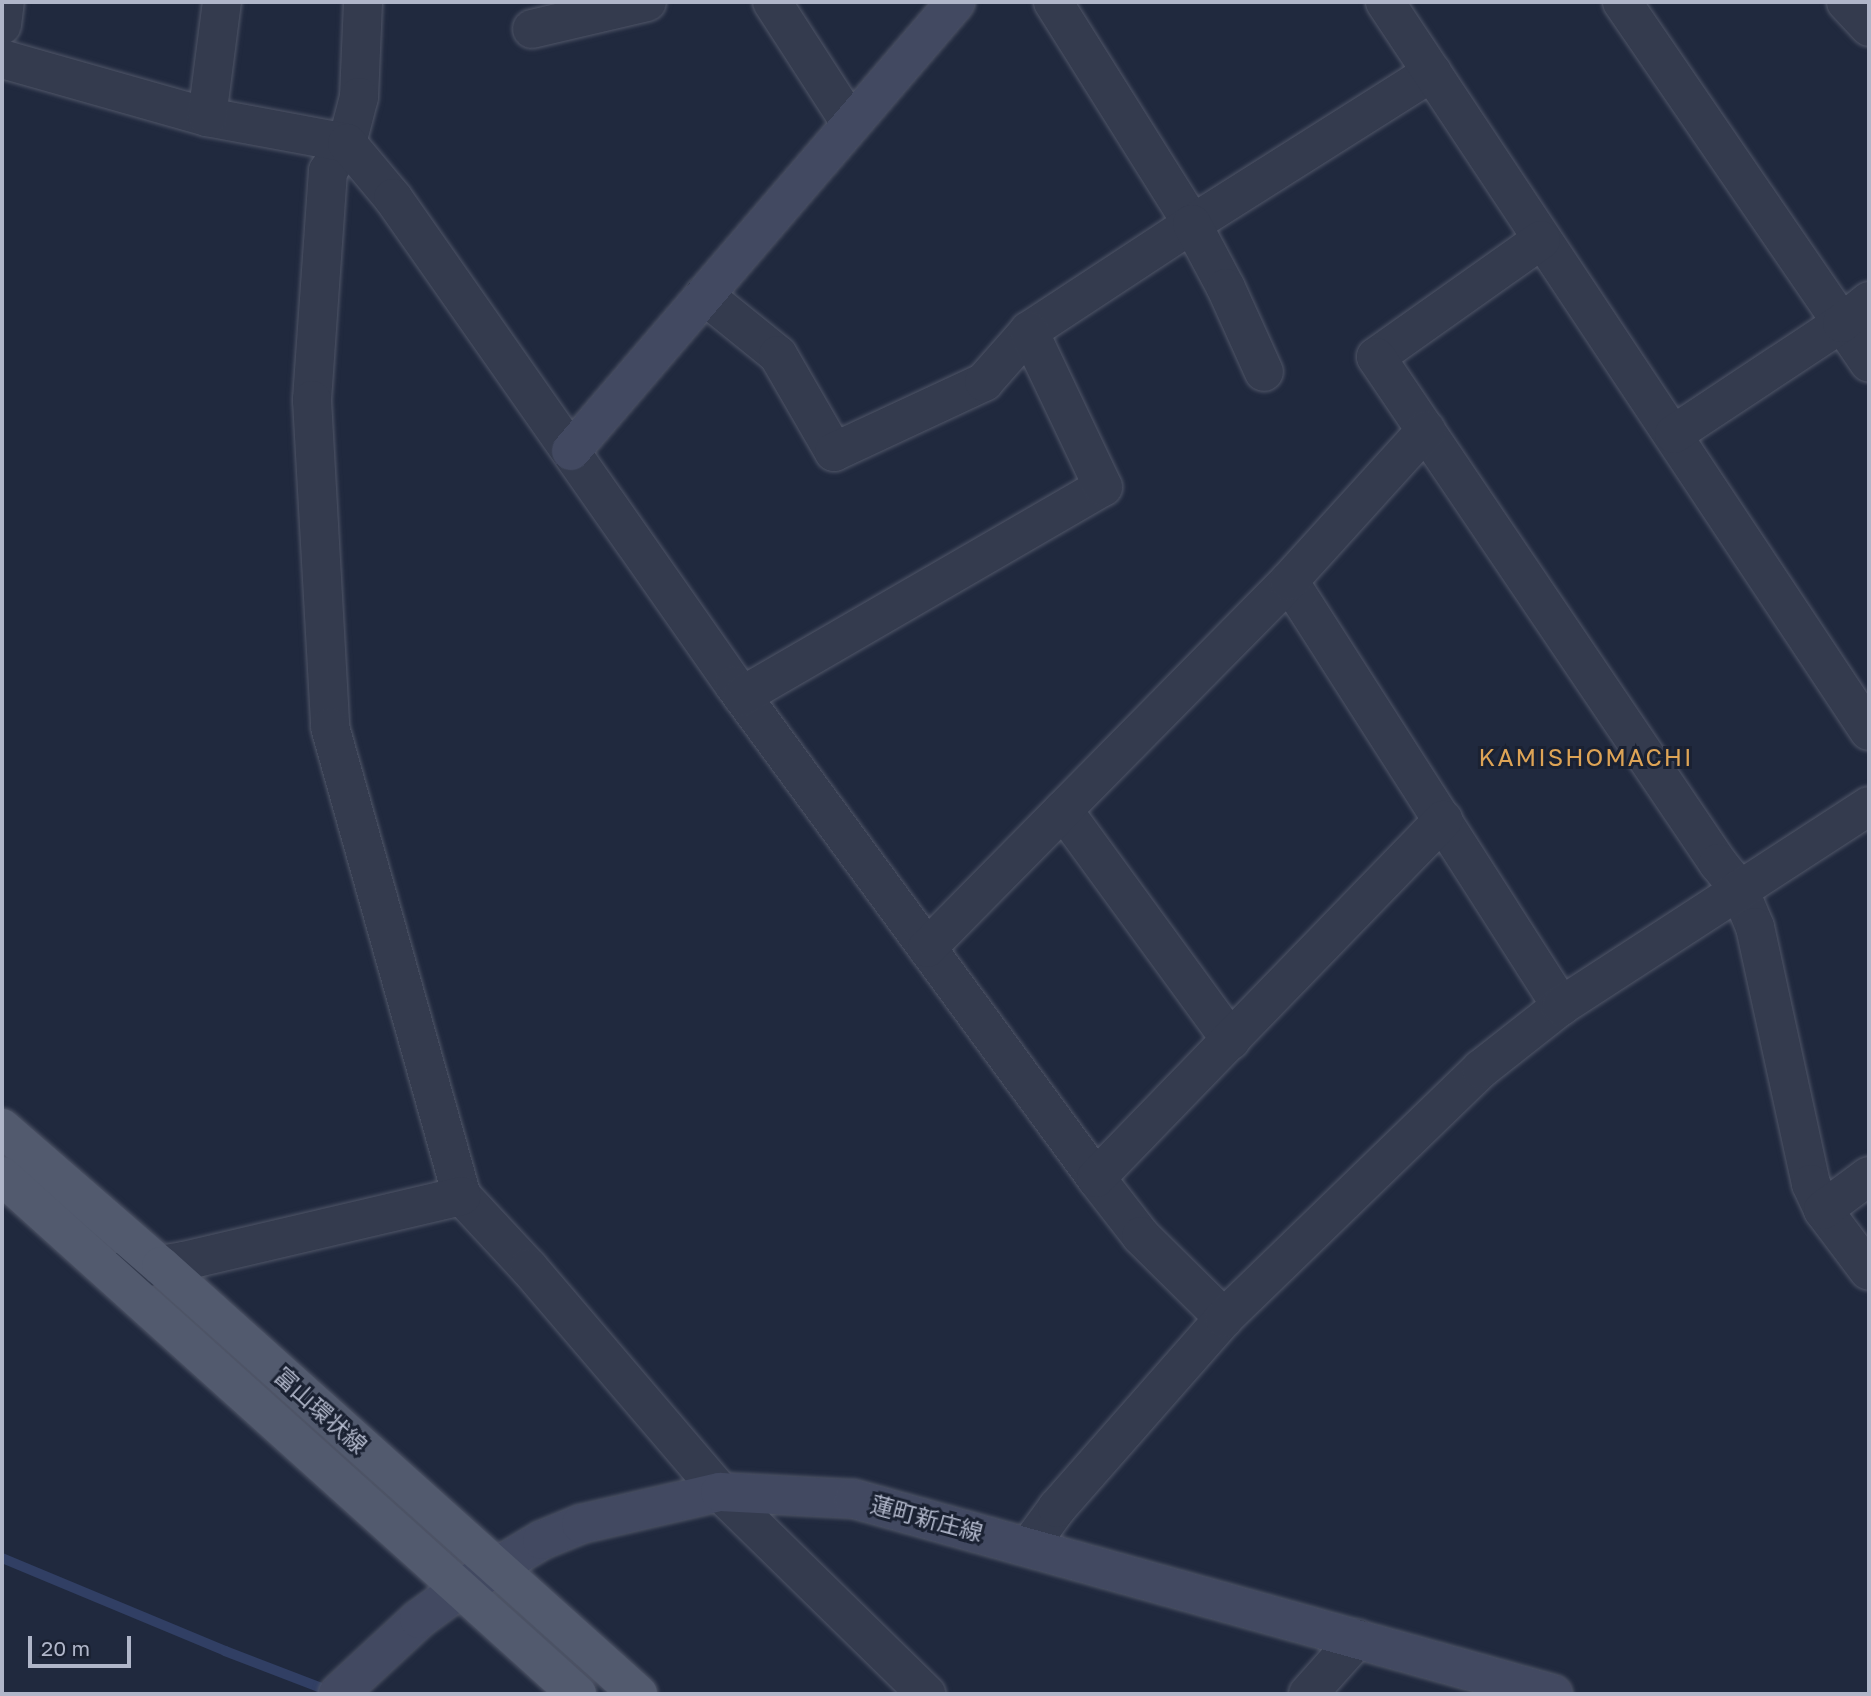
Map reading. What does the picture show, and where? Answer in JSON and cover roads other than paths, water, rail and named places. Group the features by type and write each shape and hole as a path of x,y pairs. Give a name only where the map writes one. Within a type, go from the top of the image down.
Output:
{"main road":[{"path":"571,451 956,2"},
{"name":"富山環状線","path":"2,1128 638,1694"},
{"name":"富山環状線","path":"2,1176 577,1694"},
{"name":"蓮町新庄線","path":"344,1689 419,1619 460,1589 542,1540 581,1524 720,1492 854,1499 1030,1545 1553,1694"}],"street":[{"path":"2,25 5,2"},
{"path":"207,117 222,2"},
{"path":"363,2 359,97 347,144 328,171 312,400 330,727 462,1196 529,1268 720,1492 926,1694"},
{"path":"532,29 647,2"},
{"path":"772,2 851,124"},
{"path":"1054,2 1192,224 1226,288 1265,372"},
{"path":"1385,2 1869,731"},
{"path":"1622,2 1856,312 1869,363"},
{"path":"1846,2 1869,27"},
{"path":"2,59 207,117 347,144 393,198 742,696 1096,1178 1141,1236 1224,1318"},
{"path":"704,295 778,355 834,452 984,382 1029,331 1432,72"},
{"path":"1541,240 1376,357 1718,863 1740,889 1755,927 1811,1184 1823,1210 1869,1271"},
{"path":"1674,434 1856,312"},
{"path":"742,696 1103,488 1029,331"},
{"path":"927,948 1289,581 1426,430"},
{"path":"1289,581 1561,1006"},
{"path":"1030,1545 1056,1508 1224,1318 1481,1069 1561,1006 1869,806"},
{"path":"1063,810 1231,1040"},
{"path":"1096,1178 1443,820"},
{"path":"1823,1210 1869,1176"},
{"path":"112,1273 160,1266 462,1196"},
{"path":"1308,1694 1357,1639"}],"waterway":[{"path":"2,1558 225,1651 332,1692"}],"district":[{"name":"KAMISHOMACHI","path":"1586,757"}]}
